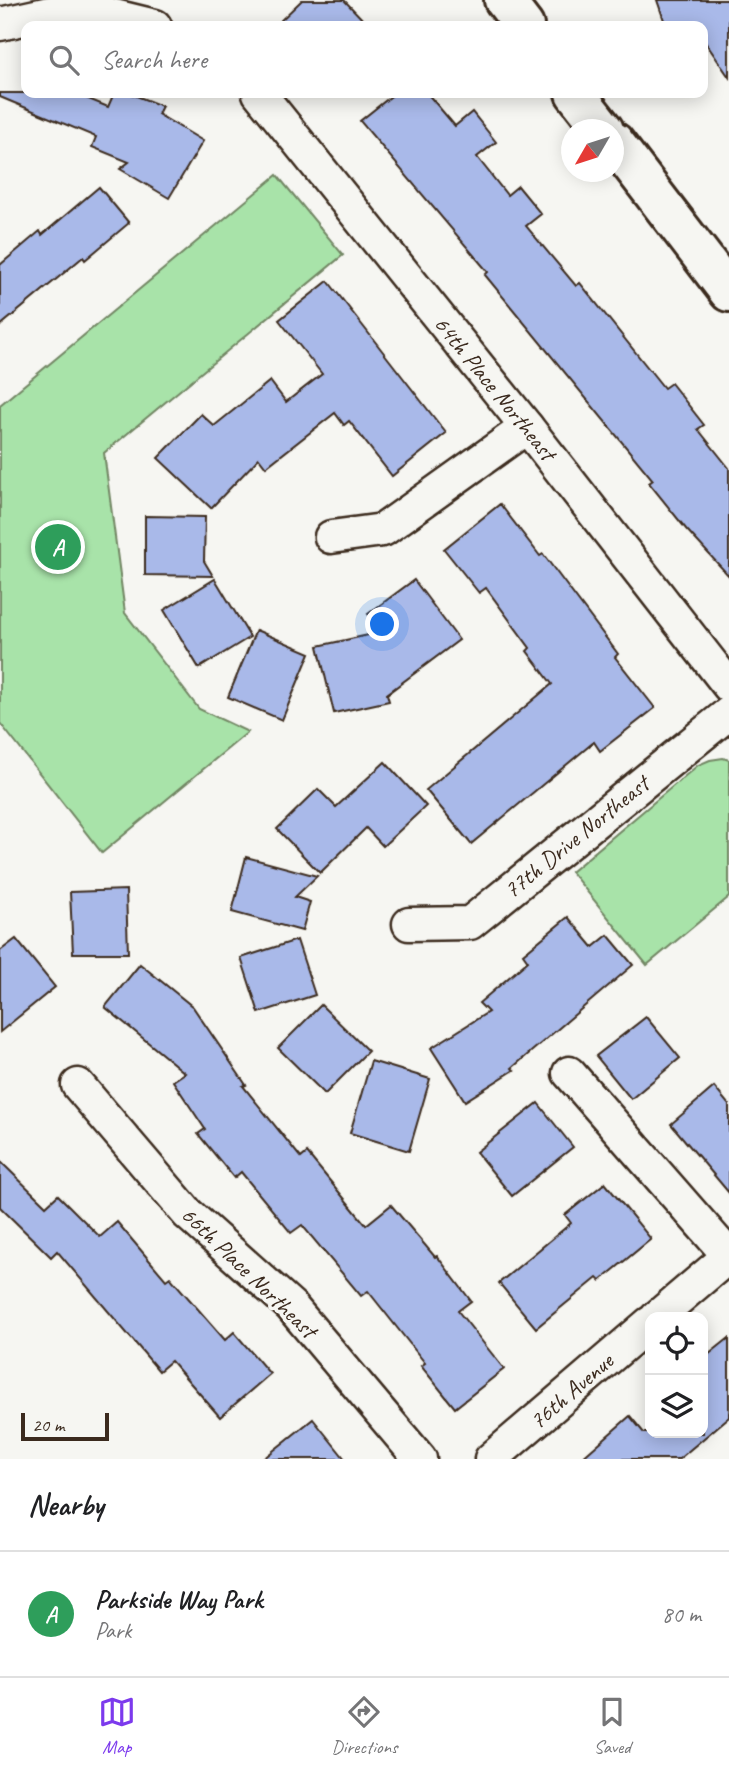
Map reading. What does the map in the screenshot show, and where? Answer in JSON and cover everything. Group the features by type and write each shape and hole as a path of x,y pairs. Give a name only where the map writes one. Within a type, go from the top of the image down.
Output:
{"main road":[{"path":"504,0 520,21"},
{"path":"579,98 595,119"},
{"path":"624,155 729,292"}],"street":[{"path":"0,24 50,13 102,13 135,21"},
{"name":"64th Place Northeast","path":"263,98 527,427 729,686"},
{"path":"331,537 383,530 527,427"},
{"name":"77th Drive Northeast","path":"409,924 470,923 729,713"},
{"path":"569,1073 729,1256 663,1312"},
{"name":"66th Place Northeast","path":"78,1085 188,1214 291,1306 420,1459"},
{"name":"76th Avenue","path":"491,1459 645,1327"}],"green space":[{"path":"277,175 343,255 104,453 125,613 199,709 248,732 102,853 0,723 0,405"},
{"path":"723,758 729,760 729,897 647,965 571,872 698,765"}],"building":[{"path":"302,0 344,0 364,21 280,21"},
{"path":"657,0 729,0 729,77 708,46 708,21 664,21"},
{"path":"0,93 21,93 21,98 86,98 108,107 112,98 142,98 162,106 158,114 203,141 169,198 120,169 129,162 92,147 96,137 0,97"},
{"path":"389,98 431,98 455,126 472,112 496,142 477,157 507,195 518,186 541,214 526,226 576,286 580,283 664,388 671,383 704,425 698,429 729,468 729,576 649,483 653,480 485,275 488,272 360,121"},
{"path":"99,187 129,223 85,260 83,257 0,326 0,265 40,231 42,235"},
{"path":"328,281 446,433 392,476 349,421 344,425 335,413 266,467 259,458 211,508 158,458 201,414 214,426 270,381 286,402 322,374 279,320"},
{"path":"500,504 540,556 543,554 618,654 615,657 655,708 600,751 594,742 471,844 426,790 552,684 527,651 530,648 486,588 479,593 444,549"},
{"path":"145,516 205,517 204,561 213,576 145,575"},
{"path":"215,579 250,637 199,668 164,610"},
{"path":"414,580 459,640 387,694 389,701 334,713 318,646 382,632 368,614"},
{"path":"256,630 310,653 282,720 228,697"},
{"path":"385,762 426,806 383,846 366,828 320,873 277,829 318,789 336,807"},
{"path":"246,857 317,876 295,897 310,902 302,931 232,912"},
{"path":"126,890 128,953 73,953 70,892"},
{"path":"568,917 593,947 608,935 633,965 512,1068 514,1070 465,1101 431,1048 488,1012 479,1003 528,961 523,954"},
{"path":"16,939 55,987 0,1032 0,951"},
{"path":"297,940 315,995 259,1013 241,958"},
{"path":"140,964 193,1007 246,1085 243,1086 301,1158 307,1153 366,1225 391,1205 435,1257 437,1256 471,1301 458,1311 504,1369 455,1408 421,1366 425,1363 368,1291 361,1296 302,1225 291,1233 241,1172 234,1178 198,1134 205,1129 173,1081 185,1073 105,1007"},
{"path":"321,1005 368,1051 325,1094 278,1048"},
{"path":"646,1017 680,1058 631,1099 596,1056"},
{"path":"371,1061 430,1079 409,1151 350,1133"},
{"path":"714,1087 729,1105 729,1193 671,1124"},
{"path":"538,1103 573,1147 512,1196 476,1152"},
{"path":"0,1161 46,1206 58,1195 100,1237 117,1222 166,1280 170,1277 225,1340 234,1332 270,1374 220,1417 171,1361 159,1371 57,1251 51,1257 0,1207"},
{"path":"605,1183 651,1239 600,1281 597,1278 536,1328 499,1283 571,1223 565,1215"},
{"path":"729,1338 729,1417 708,1435 708,1375 708,1355"},
{"path":"630,1416 645,1438 704,1438 679,1459 581,1459"},
{"path":"313,1419 345,1459 263,1459"}],"place":[{"name":"Parkside Way Park","path":"58,547"}]}
